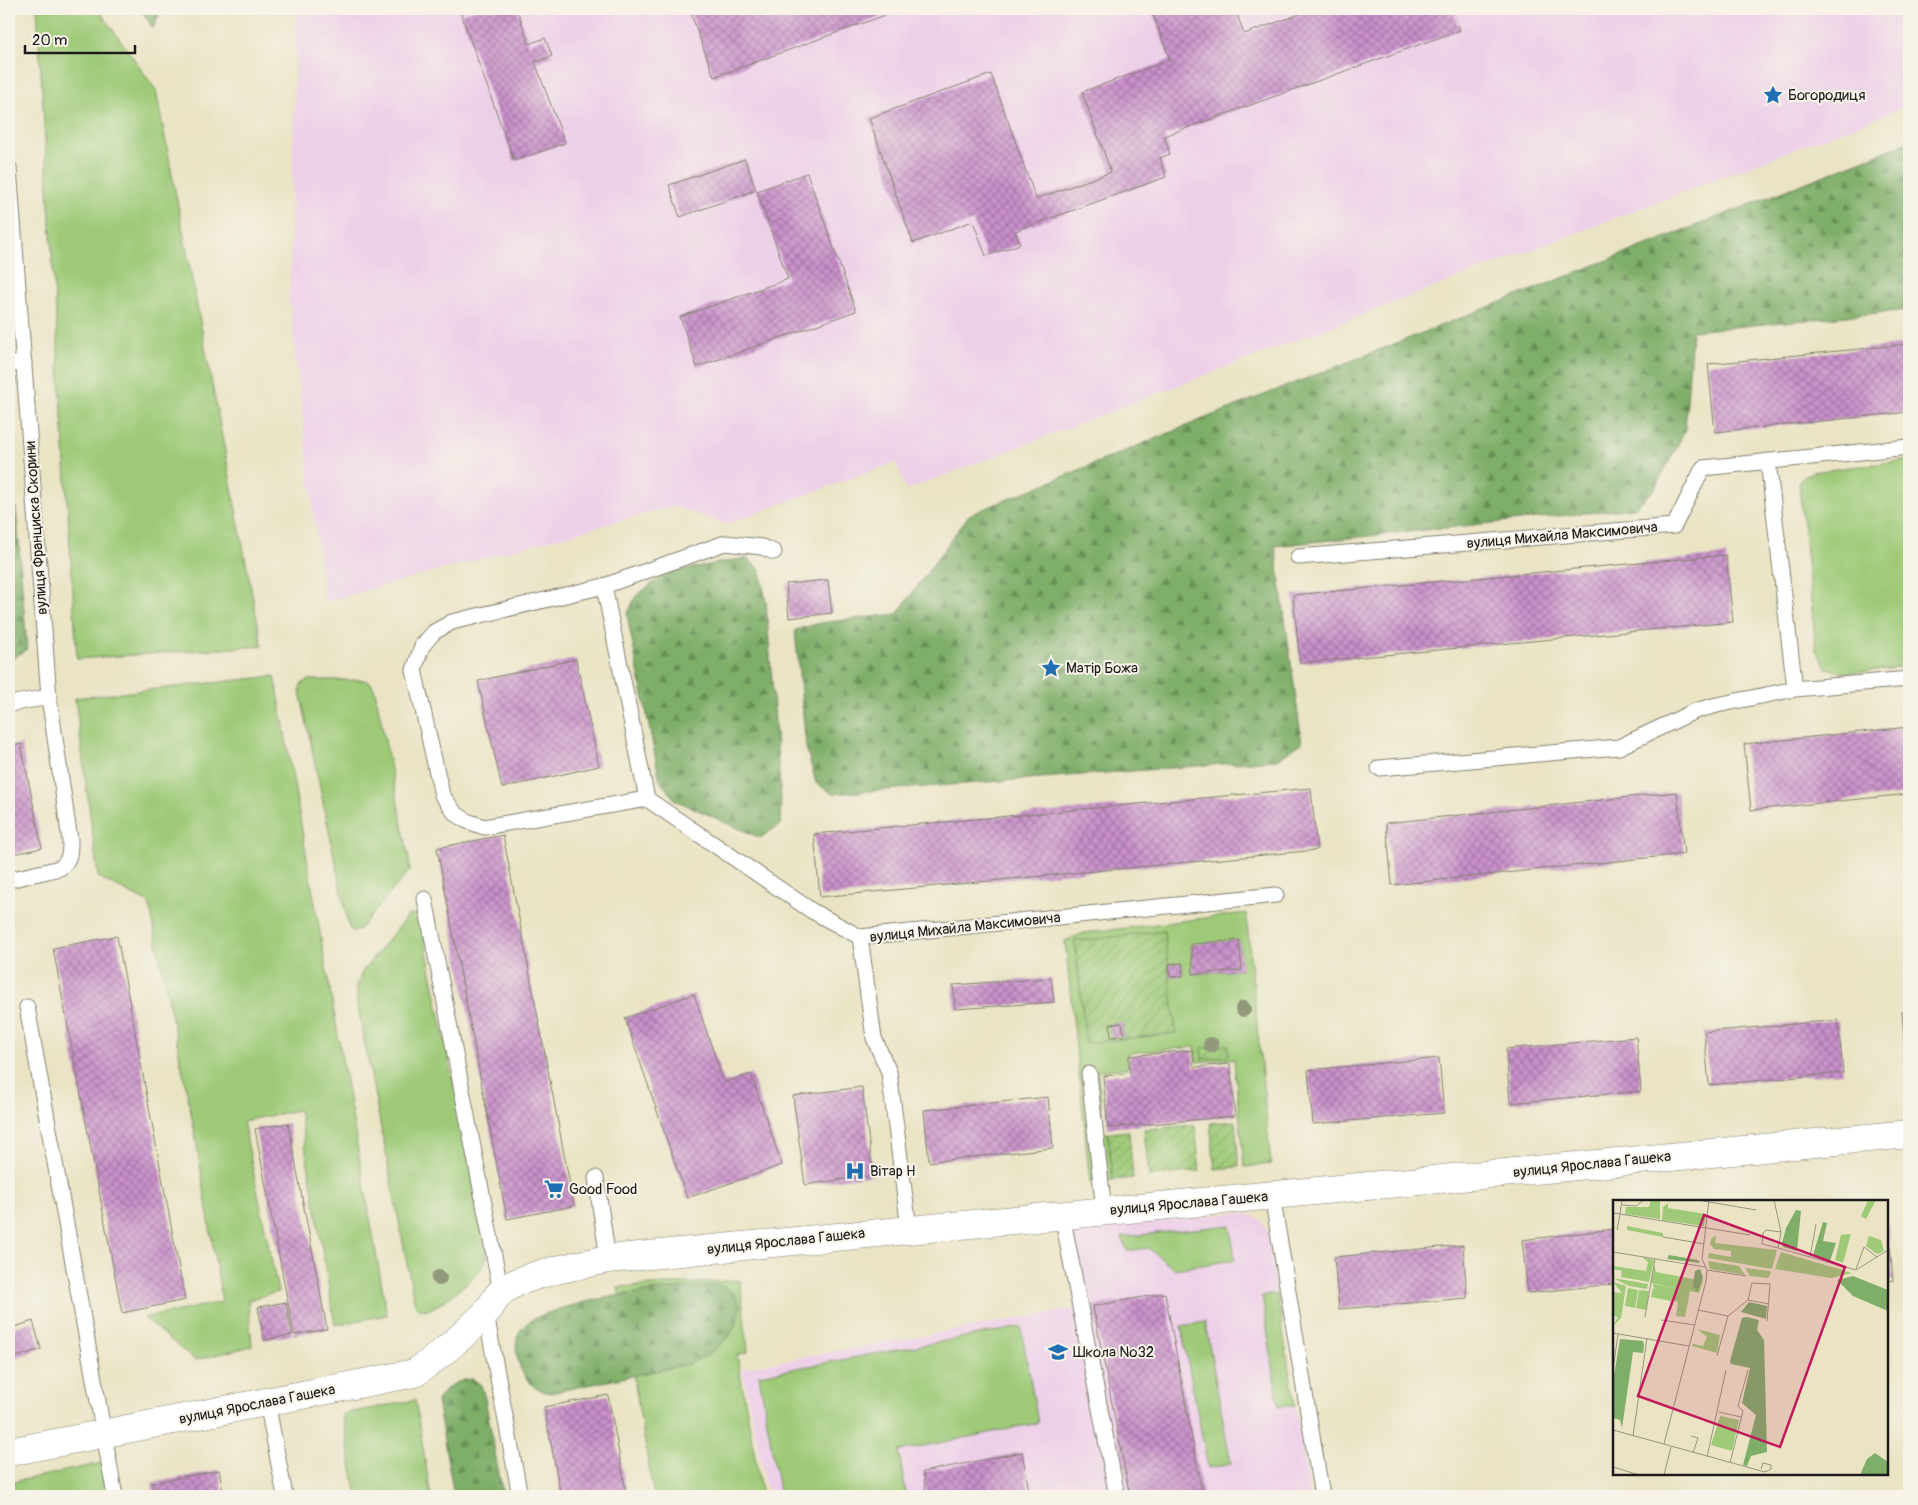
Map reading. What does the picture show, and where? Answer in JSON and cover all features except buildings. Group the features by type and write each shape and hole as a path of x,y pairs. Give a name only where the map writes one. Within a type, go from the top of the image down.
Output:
{"street":[{"name":"вулиця Ярослава Гашека","path":"9,1452 415,1373 436,1358 486,1314 501,1292 525,1280 545,1273 608,1259 1909,1134"}],"lane":[{"name":"вулиця Франциска Скорини","path":"9,168 16,363 49,697 70,840 70,854 65,865 60,868 9,880"},
{"name":"вулиця Михайла Максимовича","path":"1298,557 1674,526 1703,468 1909,446"},
{"path":"1768,461 1795,689"},
{"path":"774,552 762,547 725,543 604,586 452,622 434,632 422,646 414,670 442,795 455,812 467,821 484,827 647,799 812,911 860,937"},
{"path":"604,586 647,799"},
{"path":"1379,768 1619,747 1695,711 1750,697 1795,689 1909,679"},
{"path":"9,704 49,697"},
{"name":"вулиця Михайла Максимовича","path":"909,1229 889,1072 874,1038 860,937 1276,895"},
{"path":"425,899 501,1292"},
{"path":"28,1007 115,1496"},
{"path":"1089,1074 1104,1211"},
{"path":"596,1178 608,1259"},
{"path":"1272,1195 1322,1496"},
{"path":"1062,1215 1117,1496"},
{"path":"486,1314 520,1496"},
{"path":"267,1402 285,1496"}],"shaded area":[{"path":"297,9 1909,9 1909,105 906,490 896,462 726,524 673,506 324,602 289,300"},
{"name":"Школа №32","path":"1234,1213 1249,1214 1261,1220 1267,1230 1310,1496 768,1496 742,1368 1079,1308 1065,1231"}],"green space":[{"path":"37,9 98,9 156,90 262,646 77,659"},
{"path":"140,9 162,9 153,28"},
{"path":"1909,142 1909,310 1692,331 1685,431 1654,490 1634,508 1275,546 1302,743 1275,760 833,794 816,783 806,747 795,630 820,623 897,614 969,515 1208,417"},
{"path":"1909,460 1909,667 1845,673 1826,668 1816,650 1799,483 1805,475 1812,472"},
{"path":"16,507 27,649 9,661 9,508"},
{"path":"746,558 760,569 766,602 781,800 780,825 760,838 675,800 660,781 627,615 636,596 666,573"},
{"path":"275,676 387,1315 335,1325 299,1110 243,1121 278,1292 248,1300 252,1346 195,1360 144,1318 222,1302 194,1128 149,903 98,877 75,698"},
{"path":"309,680 364,680 371,683 375,691 409,858 410,869 405,876 359,930 354,932 349,928 300,691 301,684"},
{"path":"1246,913 1271,1164 1244,1167 1234,1059 1196,1062 1195,1047 1127,1053 1128,1068 1098,1071 1103,1133 1108,1133 1113,1180 1090,1182 1065,941 1084,933","holes":["1239,940 1241,970 1193,974 1191,945","1075,941 1175,1033 1086,1043","1182,963 1183,976 1170,976 1169,964"]},
{"path":"408,915 417,915 421,922 487,1253 484,1263 471,1279 444,1301 425,1310 415,1305 357,1003 357,986 362,972"},
{"path":"1164,931 1176,1033 1086,1043 1075,941","holes":["1122,1023 1124,1036 1111,1037 1110,1024"]},
{"path":"1228,1045 1228,1056 1202,1059 1202,1048"},
{"path":"1235,1121 1239,1167 1215,1169 1210,1123"},
{"path":"1195,1125 1200,1171 1149,1176 1144,1129"},
{"path":"1129,1131 1133,1178 1113,1180 1108,1133"},
{"path":"1230,1225 1235,1260 1174,1269 1148,1248 1127,1251 1122,1237"},
{"path":"740,1280 748,1352 737,1355 762,1496 654,1496 618,1287"},
{"path":"719,1285 734,1293 740,1306 737,1322 728,1338 711,1353 689,1364 550,1393 534,1387 521,1370 516,1349 517,1338 525,1325 542,1315 618,1295"},
{"path":"1277,1294 1295,1405 1279,1407 1262,1296"},
{"path":"1205,1322 1231,1464 1208,1468 1181,1326"},
{"path":"1021,1327 1038,1423 899,1451 906,1494 895,1496 780,1496 759,1375"},
{"path":"473,1379 481,1385 485,1398 503,1496 454,1496 437,1401 444,1391 452,1385"},
{"path":"415,1400 431,1496 357,1496 342,1414"},
{"path":"102,1463 108,1496 9,1496 9,1483"}],"place":[{"name":"Богородиця","path":"1773,95"},
{"name":"Матір Божа","path":"1051,668"},
{"name":"Вітар Н","path":"855,1171"},
{"name":"Good Food","path":"554,1189"},
{"name":"Школа №32","path":"1058,1352"}]}
